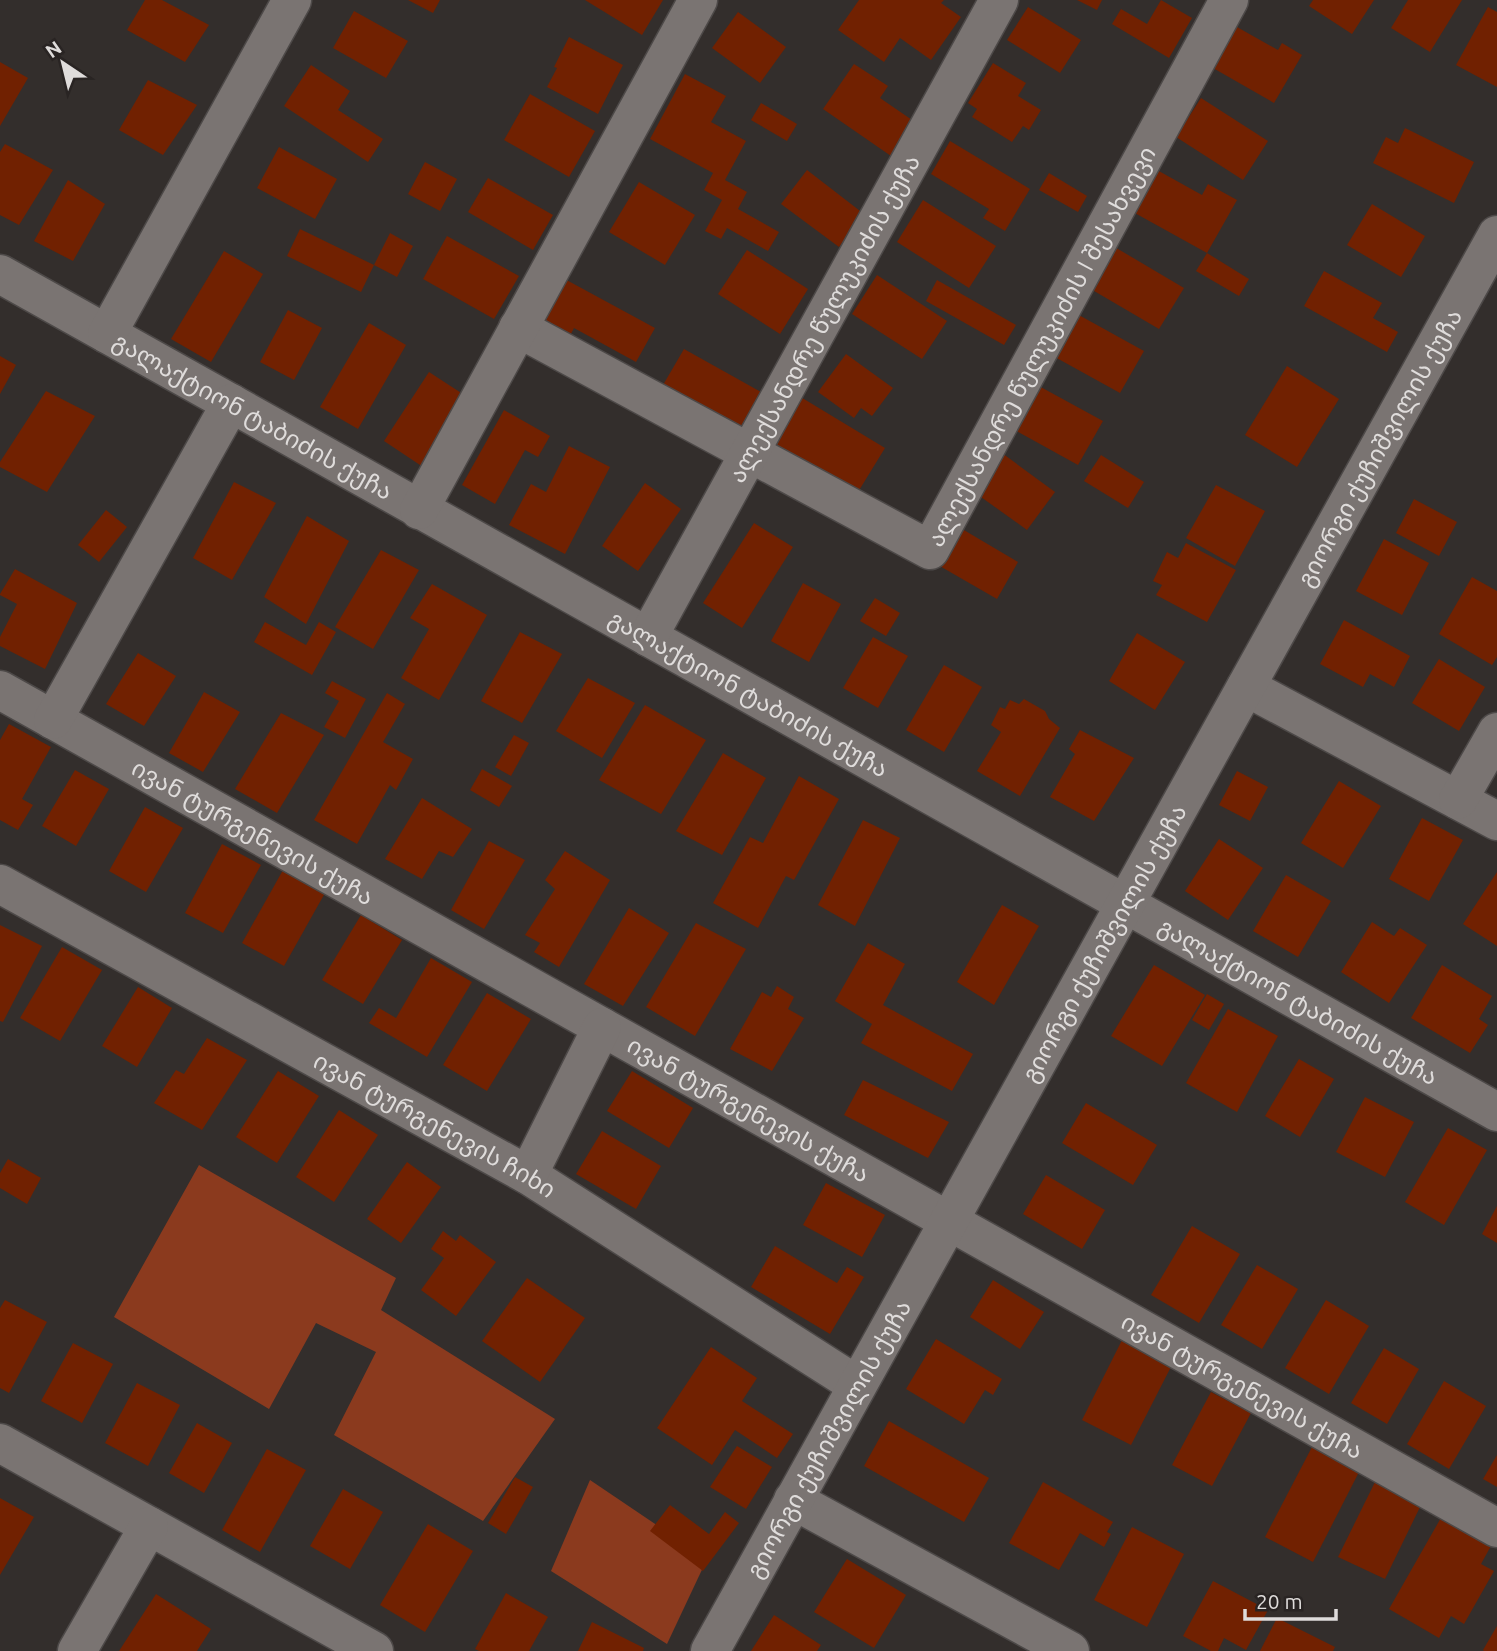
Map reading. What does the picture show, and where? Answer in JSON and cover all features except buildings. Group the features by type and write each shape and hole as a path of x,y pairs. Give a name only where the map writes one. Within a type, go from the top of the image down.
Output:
{"street":[{"path":"107,334 292,0"},
{"path":"419,509 698,0"},
{"name":"ალექსანდრე წულუკიძის ქუჩა","path":"648,638 999,0"},
{"name":"ალექსანდრე წულუკიძის I შესახვევი","path":"750,453 930,550 1229,0"},
{"name":"გიორგი ქუჩიშვილის ქუჩა","path":"710,1651 1497,235"},
{"name":"გალაქტიონ ტაბიძის ქუჩა","path":"0,274 1497,1112"},
{"path":"518,328 750,453"},
{"path":"53,720 232,403"},
{"path":"1245,687 1497,821"},
{"name":"ივან ტურგენევის ქუჩა","path":"0,690 1497,1528"},
{"path":"1458,800 1497,732"},
{"name":"ივან ტურგენევის ჩიხი","path":"0,884 528,1175 858,1385"},
{"path":"528,1175 602,1027"},
{"path":"0,1443 374,1651"},
{"path":"793,1500 1070,1651"},
{"path":"77,1651 149,1526"}],"shaded area":[{"path":"199,1165 396,1278 381,1310 555,1419 483,1521 334,1435 376,1352 316,1323 269,1409 114,1317"},
{"path":"590,1480 707,1559 667,1644 551,1571"}]}
